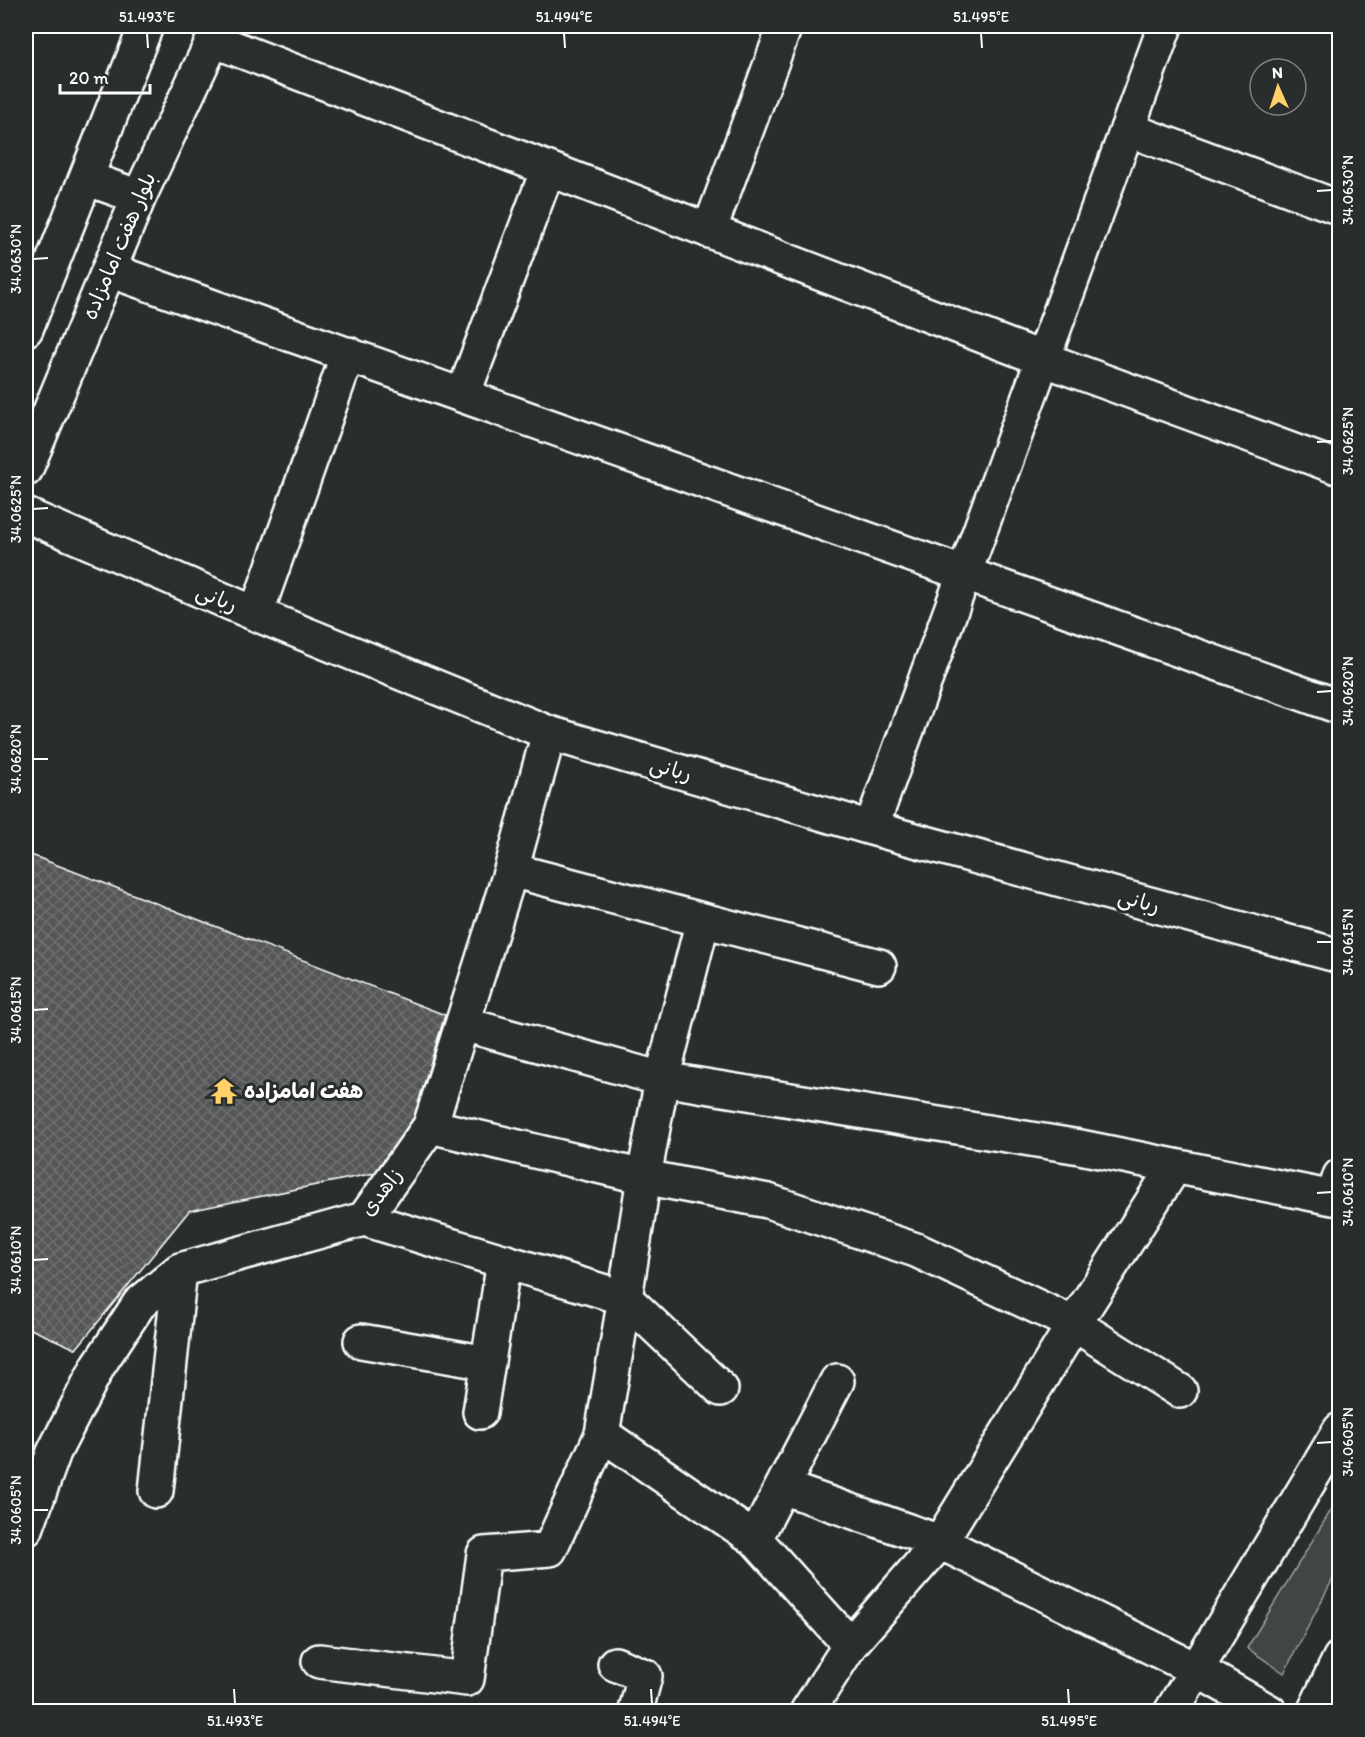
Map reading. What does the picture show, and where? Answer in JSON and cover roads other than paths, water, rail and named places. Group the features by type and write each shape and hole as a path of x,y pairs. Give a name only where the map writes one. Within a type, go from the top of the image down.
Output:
{"street":[{"path":"26,330 146,26"},
{"path":"709,231 785,26"},
{"path":"871,828 1165,26"},
{"path":"215,33 548,169 1043,359 1340,468"},
{"name":"بلوار هفت امامزاده","path":"26,469 139,197 215,33"},
{"path":"1127,129 1340,208"},
{"path":"463,395 548,169"},
{"path":"86,178 139,197"},
{"path":"109,270 1340,707"},
{"path":"256,614 348,354"},
{"name":"ربانی","path":"26,515 256,614 549,733 871,828 1340,956"},
{"name":"زاهدی","path":"26,1529 54,1452 98,1366 139,1304 180,1270 364,1219 430,1126 511,870 549,733"},
{"path":"511,870 879,966"},
{"path":"319,1661 468,1678 484,1554 550,1550 602,1434 662,1079 703,920"},
{"path":"463,1024 662,1079 1080,1147 1333,1198 1340,1176"},
{"path":"430,1126 644,1178 768,1201 916,1250 1074,1324 1180,1391"},
{"path":"807,1712 850,1645 940,1542 1074,1324 1175,1166"},
{"path":"364,1219 626,1298 721,1389"},
{"path":"480,1412 504,1261"},
{"path":"156,1491 180,1270"},
{"path":"361,1341 488,1364"},
{"path":"755,1539 837,1381"},
{"path":"1171,1712 1340,1430"},
{"path":"602,1434 755,1539 850,1645"},
{"path":"782,1487 940,1542 1197,1670 1270,1712"},
{"path":"1314,1712 1340,1658"},
{"path":"615,1664 645,1676 636,1710 639,1712"}],"place":[{"name":"هفت امامزاده","path":"224,1091"}]}
